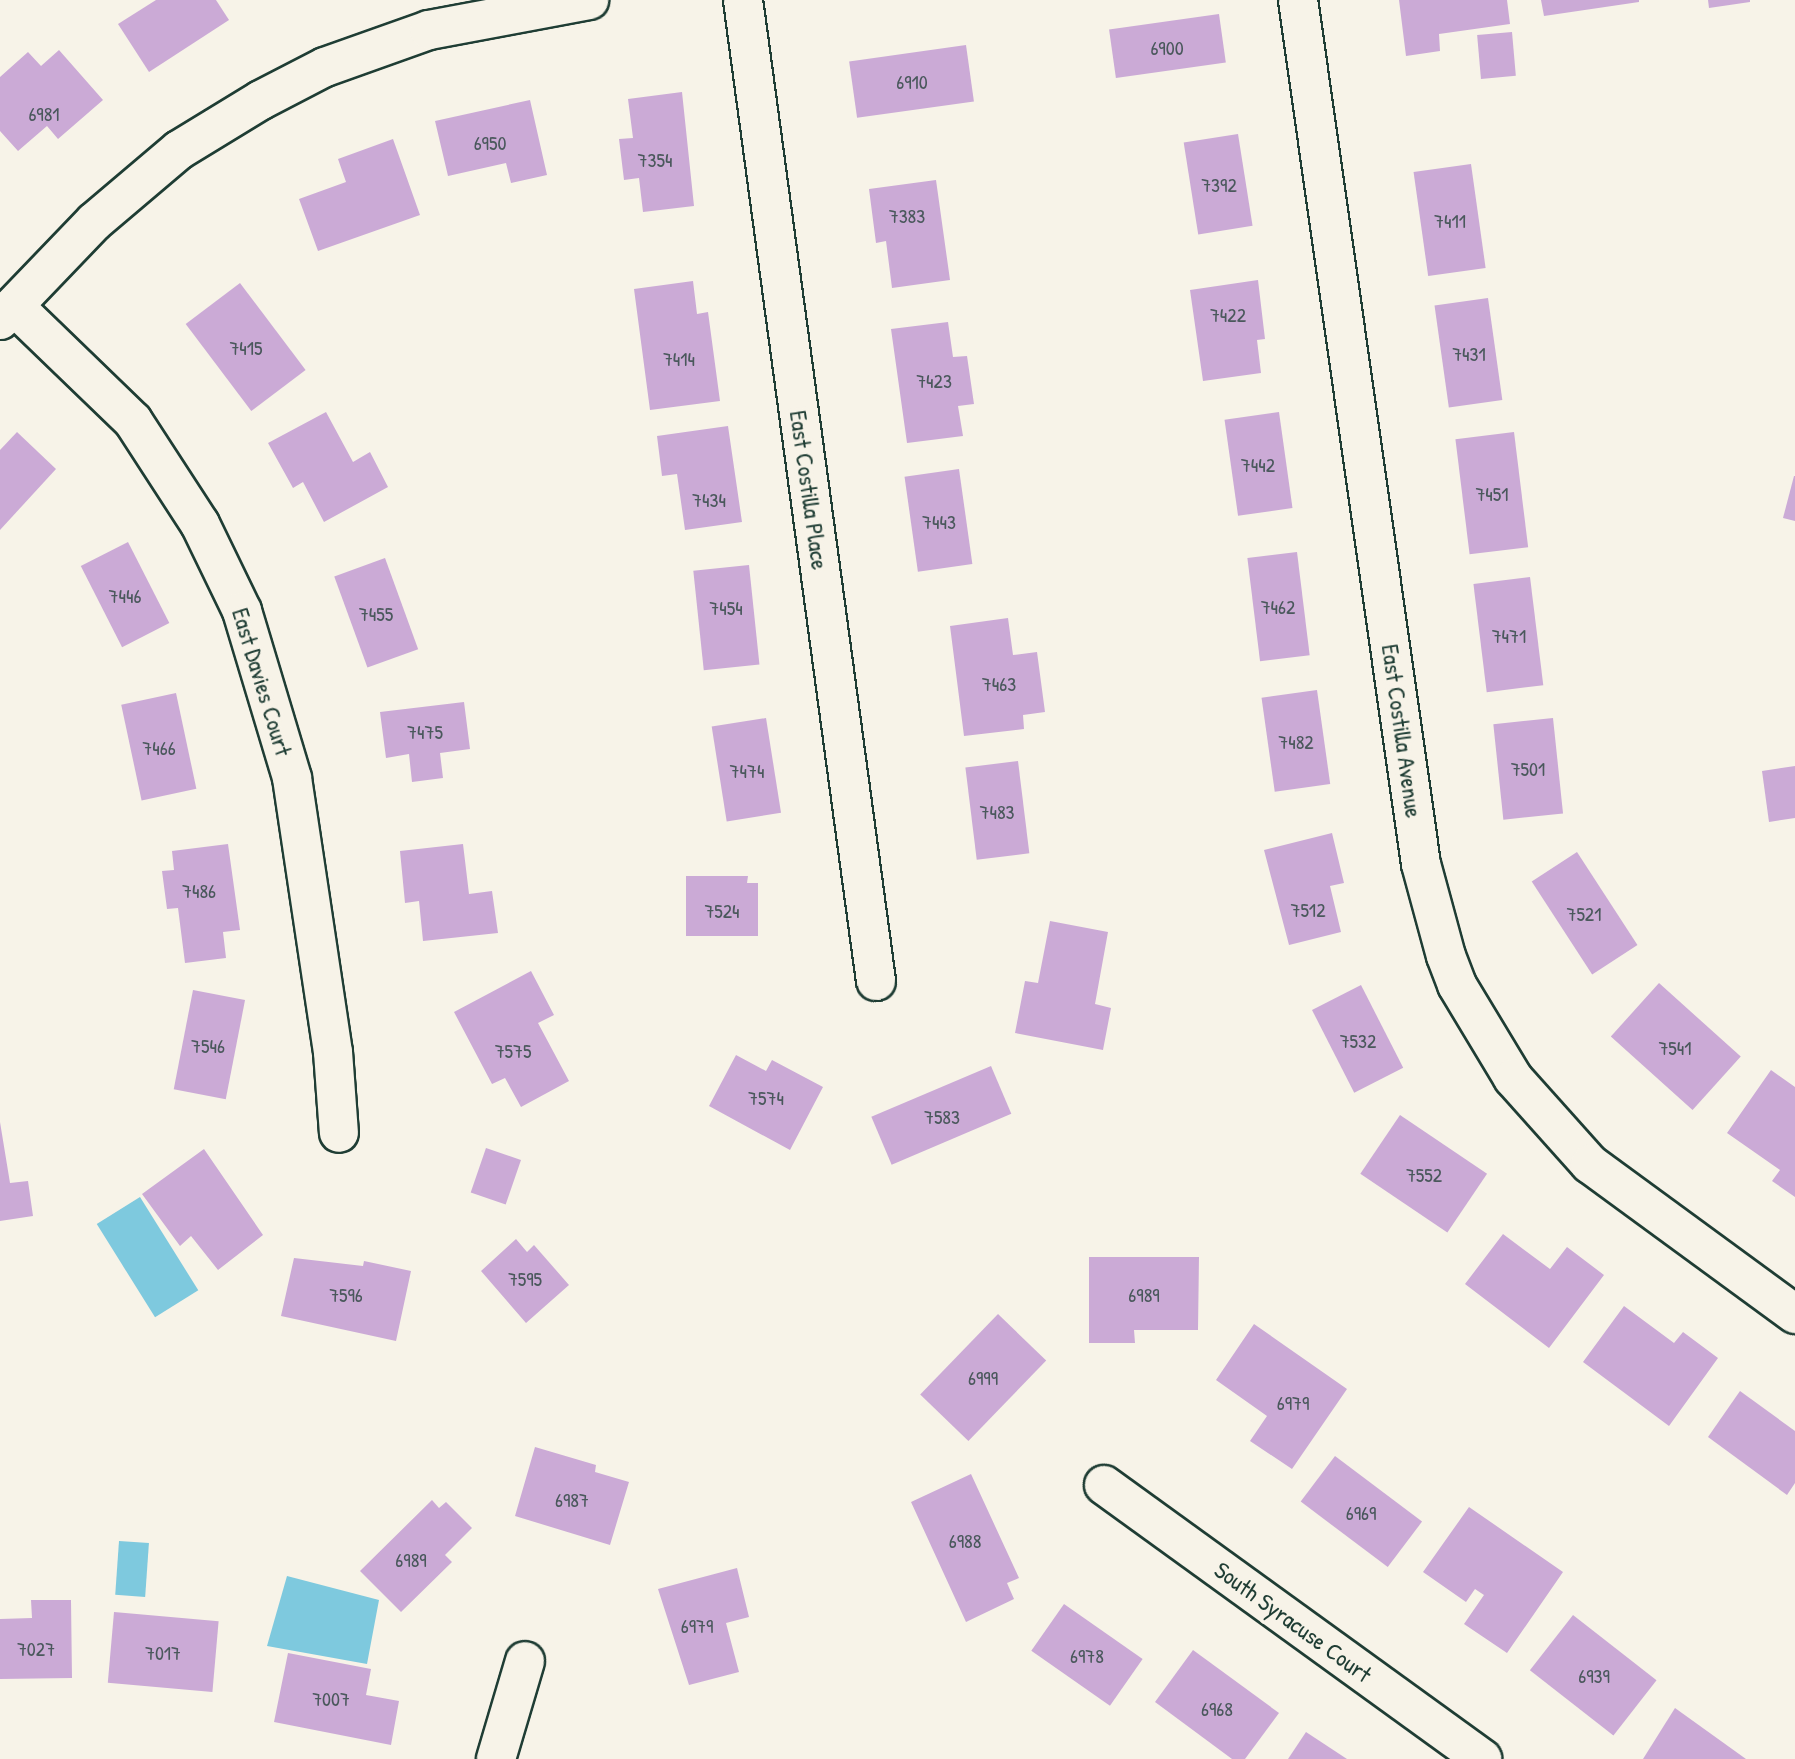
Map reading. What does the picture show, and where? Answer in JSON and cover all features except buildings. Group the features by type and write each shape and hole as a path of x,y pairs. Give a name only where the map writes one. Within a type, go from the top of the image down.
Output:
{"street":[{"path":"7,313 94,222 179,150 261,100 325,67 429,30 589,0"},
{"name":"East Costilla Place","path":"743,0 876,981"},
{"name":"East Costilla Avenue","path":"1298,0 1421,864 1446,956 1475,1018 1513,1078 1590,1164 1795,1314"},
{"name":"East Davies Court","path":"7,313 133,421 200,524 242,611 292,778 339,1133"},
{"name":"South Syracuse Court","path":"1104,1485 1482,1759"},
{"path":"496,1759 525,1661"}],"water":[{"path":"140,1197 198,1290 155,1317 97,1224"},
{"path":"119,1541 149,1543 145,1597 115,1595"},
{"path":"287,1576 379,1600 367,1664 267,1646"}]}
